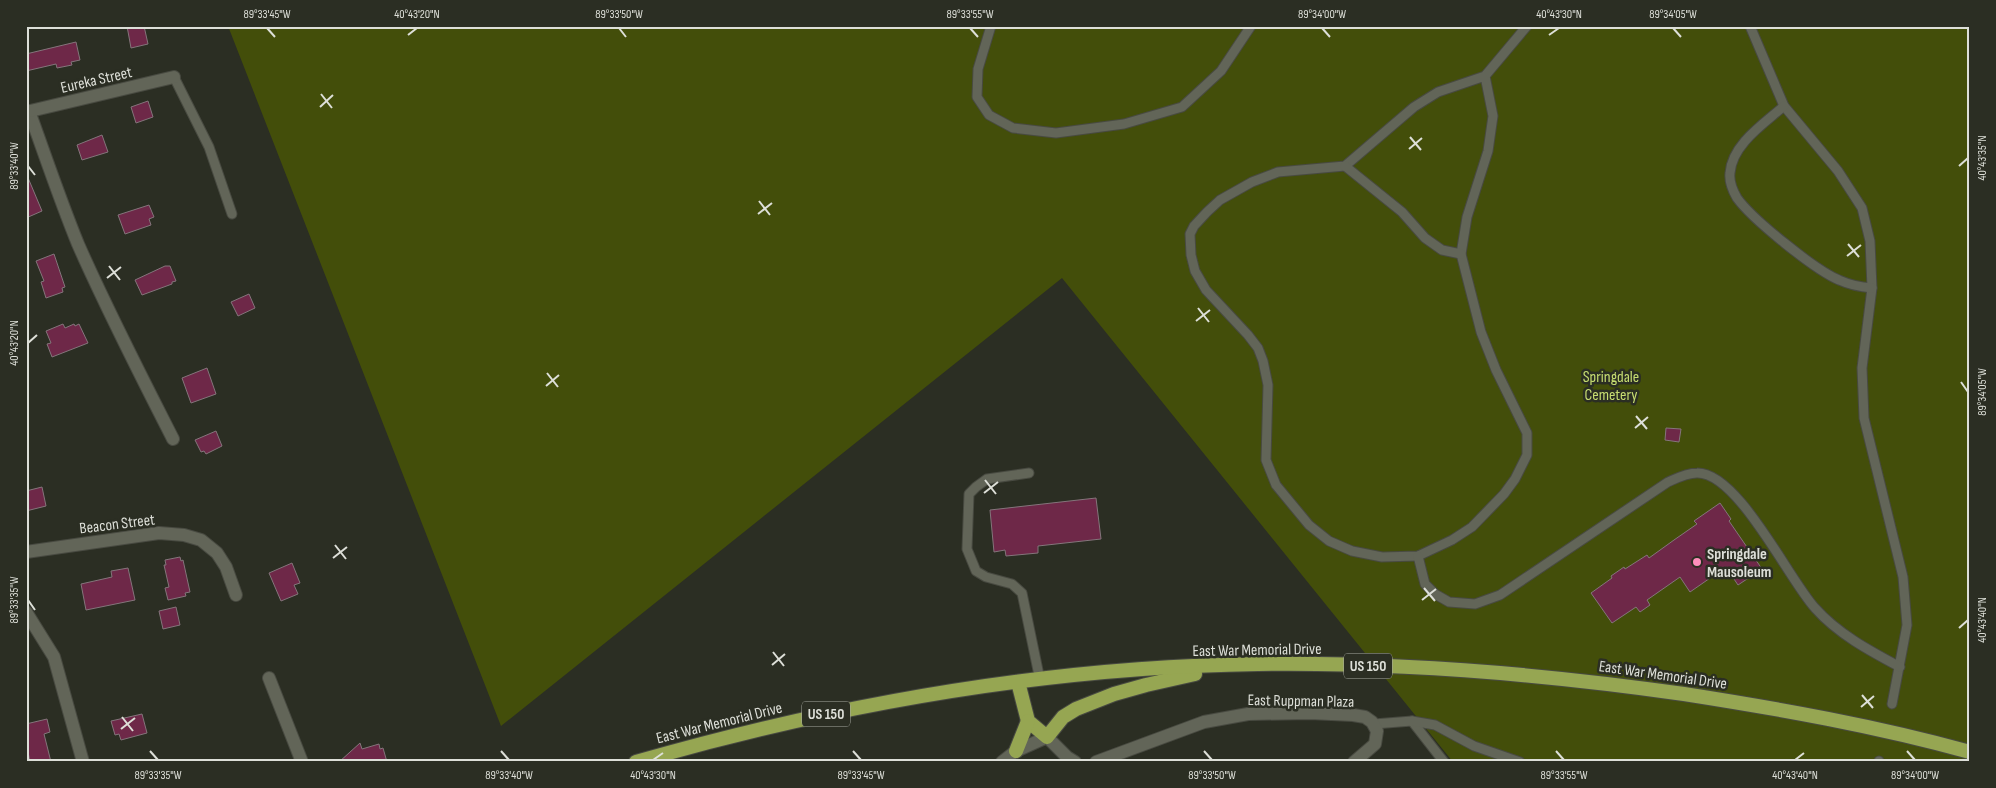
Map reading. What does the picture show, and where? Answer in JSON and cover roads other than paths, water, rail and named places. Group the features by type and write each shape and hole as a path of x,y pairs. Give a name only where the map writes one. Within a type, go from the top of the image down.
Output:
{"highway":[{"name":"East War Memorial Drive","path":"636,762 742,733 848,709 954,690 1140,670 1267,664 1455,669 1620,686 1760,706 1863,726 1970,752"},
{"path":"1028,721 1047,736 1063,717 1114,694 1188,675 1267,664"},
{"path":"1016,751 1028,721 1018,682"}],"street":[{"name":"Eureka Street","path":"27,112 174,77"},
{"path":"27,112 90,270 137,370 173,439"},
{"name":"Beacon Street","path":"26,552 159,533 184,535 201,540 217,553 226,567 236,596"},
{"path":"26,612 54,657 83,762"},
{"path":"269,678 302,762"},
{"name":"East Ruppman Plaza","path":"1096,762 1204,722 1248,714 1341,714 1365,718 1374,724 1377,732 1375,744 1354,762"},
{"path":"1002,762 1016,751 1047,736 1067,757 1075,762"}],"lane":[{"path":"991,26 978,69 977,97 989,115 1013,128 1056,133 1124,124 1182,107 1221,71 1251,26"},
{"path":"1485,76 1493,116 1488,151 1467,217 1461,254 1481,332 1496,370 1527,434 1527,454 1515,479 1504,494 1472,527 1452,540 1418,556 1382,557 1352,551 1329,541 1309,525 1276,485 1266,460 1268,385 1263,360 1258,348 1248,335 1206,290 1195,271 1191,255 1190,234 1206,212 1231,193 1252,182 1278,172 1346,166 1414,107 1438,92 1485,76 1526,26"},
{"path":"1750,26 1784,106 1838,171 1862,208 1870,241 1872,288 1862,368 1864,418 1903,577 1907,625 1892,704"},
{"path":"174,77 209,147 232,214"},
{"path":"1784,106 1753,132 1732,162 1729,174 1732,187 1738,198 1762,222 1817,267 1837,279 1861,287 1872,288"},
{"path":"1346,166 1402,212 1425,238 1442,250 1461,254"},
{"path":"1418,556 1426,584 1435,594 1449,602 1475,604 1500,595 1668,482 1684,475 1698,472 1716,477 1758,524 1814,608 1830,623 1867,649 1900,667"},
{"path":"1029,473 987,479 969,494 967,549 976,571 986,577 1012,584 1022,593 1040,680"},
{"path":"1374,724 1412,721 1435,725 1474,746 1520,762"},
{"path":"1412,721 1444,762"}],"place":[{"name":"Springdale Mausoleum","path":"1697,562"}],"park label":[{"name":"Springdale Cemetery","path":"1611,385"}]}
